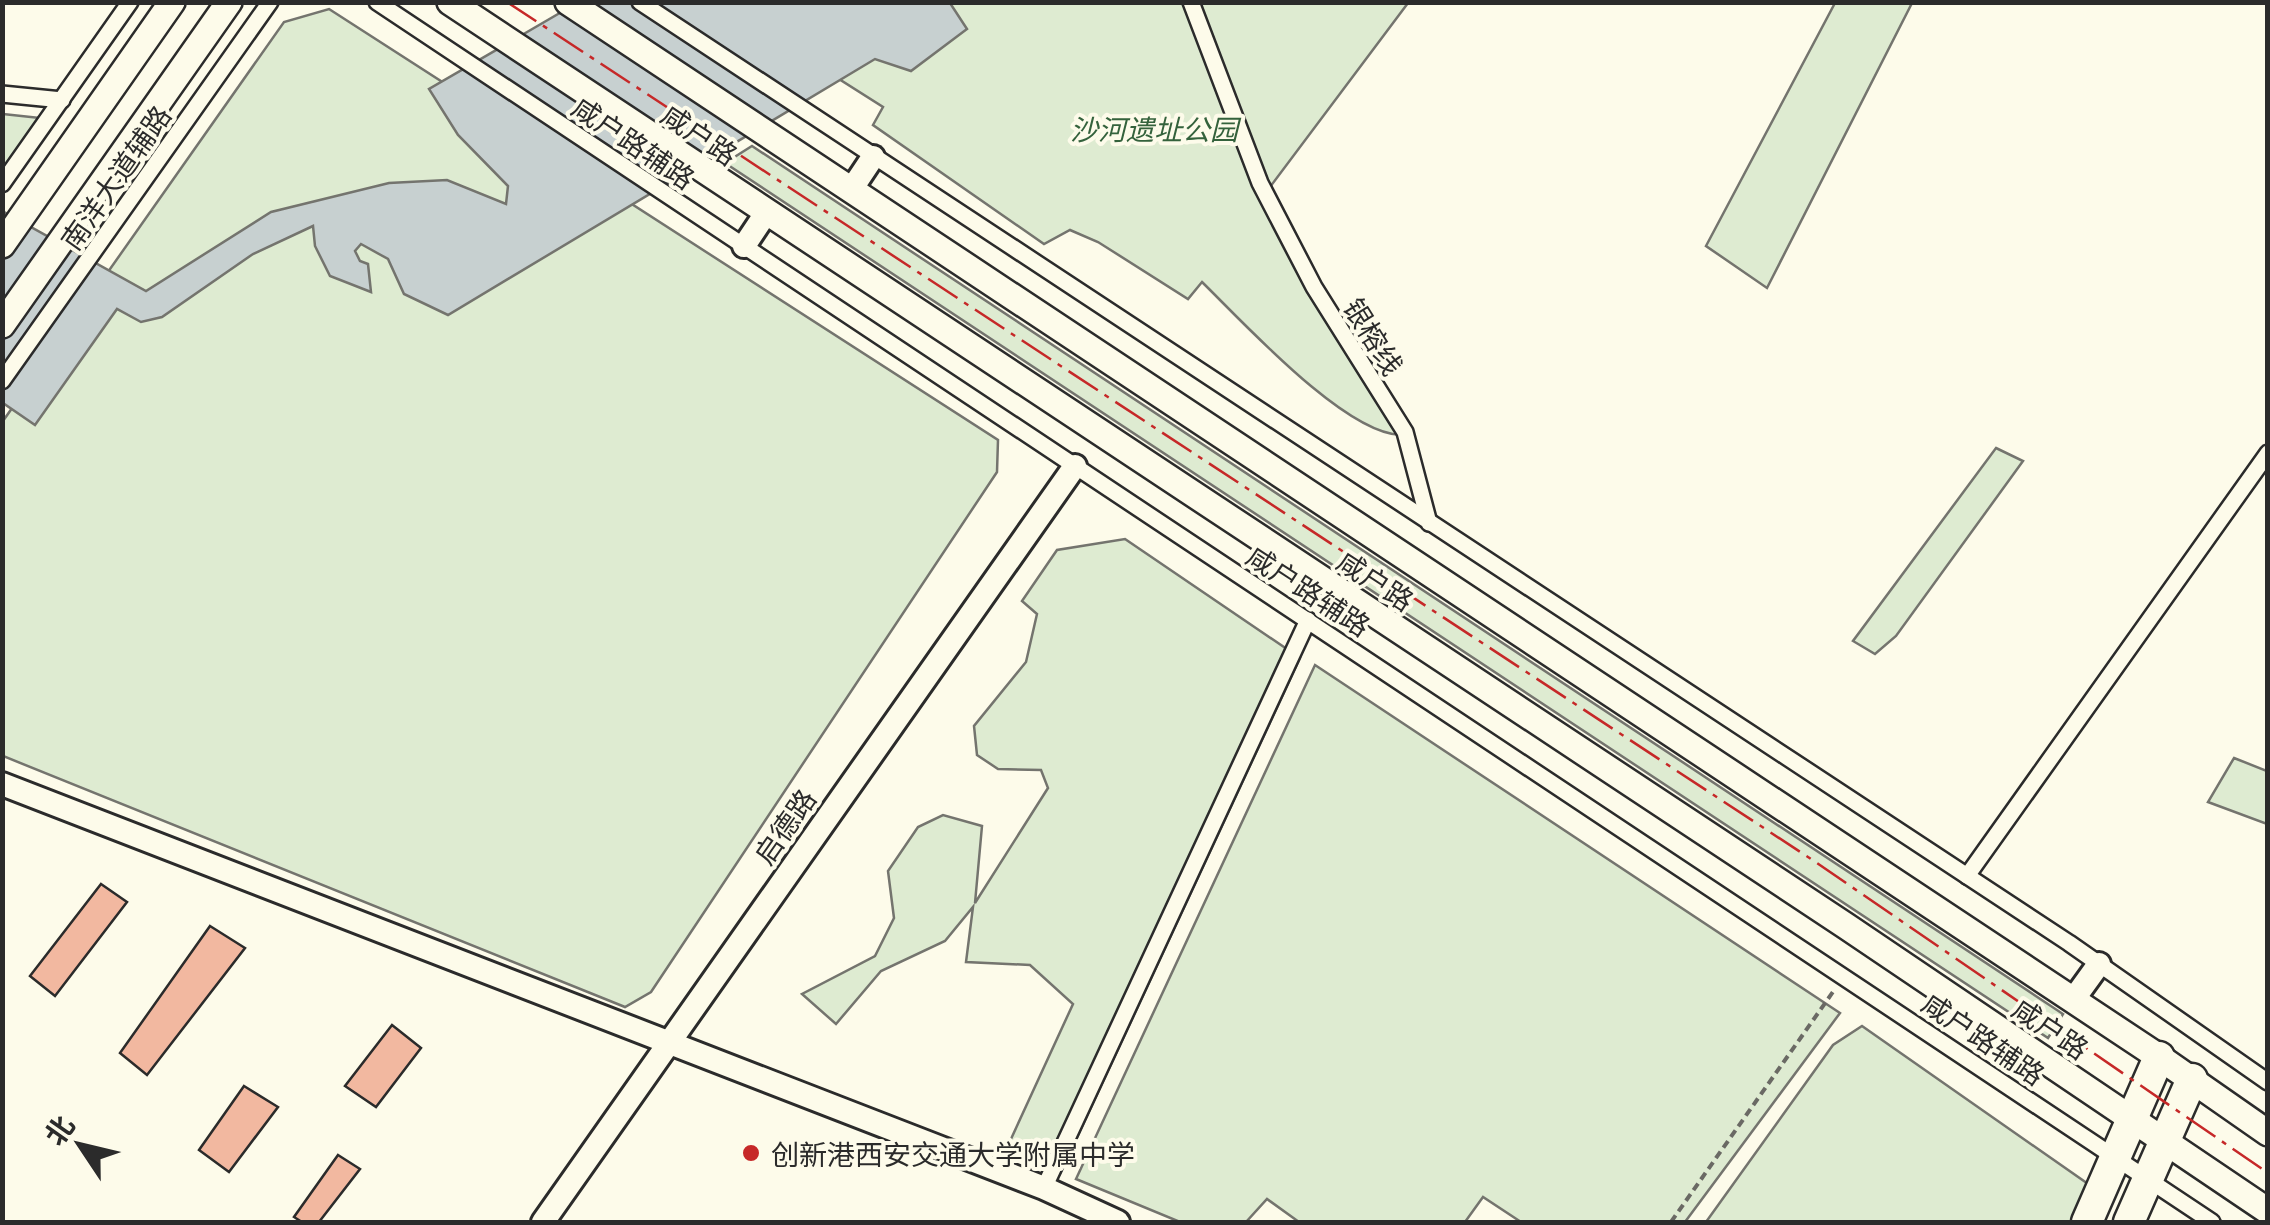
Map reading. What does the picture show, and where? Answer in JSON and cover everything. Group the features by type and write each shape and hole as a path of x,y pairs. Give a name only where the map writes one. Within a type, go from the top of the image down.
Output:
{"highway":[{"path":"2086,1222 2159,1056"},
{"path":"2130,1222 2192,1079"}],"main road":[{"path":"2,245 172,2"},
{"path":"2,324 228,2"},
{"name":"咸户路","path":"568,2 2159,1056 2268,1133"},
{"name":"咸户路","path":"453,5 2268,1211"}],"street":[{"path":"2,184 130,2"},
{"name":"南洋大道辅路","path":"2,381 270,2"},
{"name":"咸户路辅路","path":"376,2 2212,1222"},
{"path":"640,2 2099,964 2268,1082"},
{"name":"银榕线","path":"1191,2 1260,183 1314,288 1405,432 1429,522"},
{"path":"2,94 62,100"},
{"path":"851,190 873,157"},
{"path":"744,246 766,213"},
{"path":"1966,876 2268,453"},
{"name":"启德路","path":"543,1222 1075,466"},
{"path":"1044,1188 1308,620"},
{"path":"2,784 1044,1188 1118,1222"},
{"path":"2074,1000 2099,964"}],"path":[{"path":"1671,1222 1844,975"}],"green space":[{"name":"沙河遗址公园","path":"719,3 1408,3 1264,195 1401,435 1378,430 1324,397 1202,282 1188,299 1098,242 1070,230 1044,244 873,125 883,107"},
{"path":"1835,3 1912,3 1767,288 1706,246"},
{"path":"329,9 998,440 997,472 651,992 625,1007 3,756 3,421 284,22"},
{"path":"3,114 40,118 3,171"},
{"path":"752,146 2063,1014 2048,1038 725,163"},
{"path":"1996,448 2023,461 1896,636 1875,654 1853,641"},
{"path":"1125,539 1300,658 1060,1174 1005,1152 1073,1004 1030,965 966,962 973,907 945,941 881,971 836,1024 802,994 875,956 894,918 888,871 918,827 943,815 982,826 975,903 1048,788 1041,770 998,769 977,755 974,726 1026,662 1037,614 1022,601 1057,550"},
{"path":"1315,665 1840,1013 1685,1222 1521,1222 1483,1197 1465,1222 1299,1222 1267,1199 1246,1222 1180,1222 1076,1179"},
{"path":"2234,758 2267,771 2267,824 2208,802"},
{"path":"1862,1026 2091,1186 2075,1222 1706,1222 1833,1045"}],"shaded area":[{"path":"577,3 950,3 967,29 911,71 875,59 448,315 404,294 388,259 361,244 355,251 360,261 368,264 371,292 330,276 315,246 313,226 253,254 162,317 141,322 117,309 35,425 3,403 2,211 146,291 271,212 389,183 447,180 506,204 508,186 458,135 429,89"}],"building":[{"path":"101,884 127,902 55,996 30,976"},
{"path":"210,926 245,948 147,1075 120,1053"},
{"path":"392,1025 421,1048 376,1107 345,1086"},
{"path":"244,1086 278,1107 229,1172 199,1150"},
{"path":"338,1155 360,1169 319,1222 302,1222 294,1217"}],"power":[{"path":"507,2 1814,861 2268,1173"}],"place":[{"name":"创新港西安交通大学附属中学","path":"751,1153"}]}
